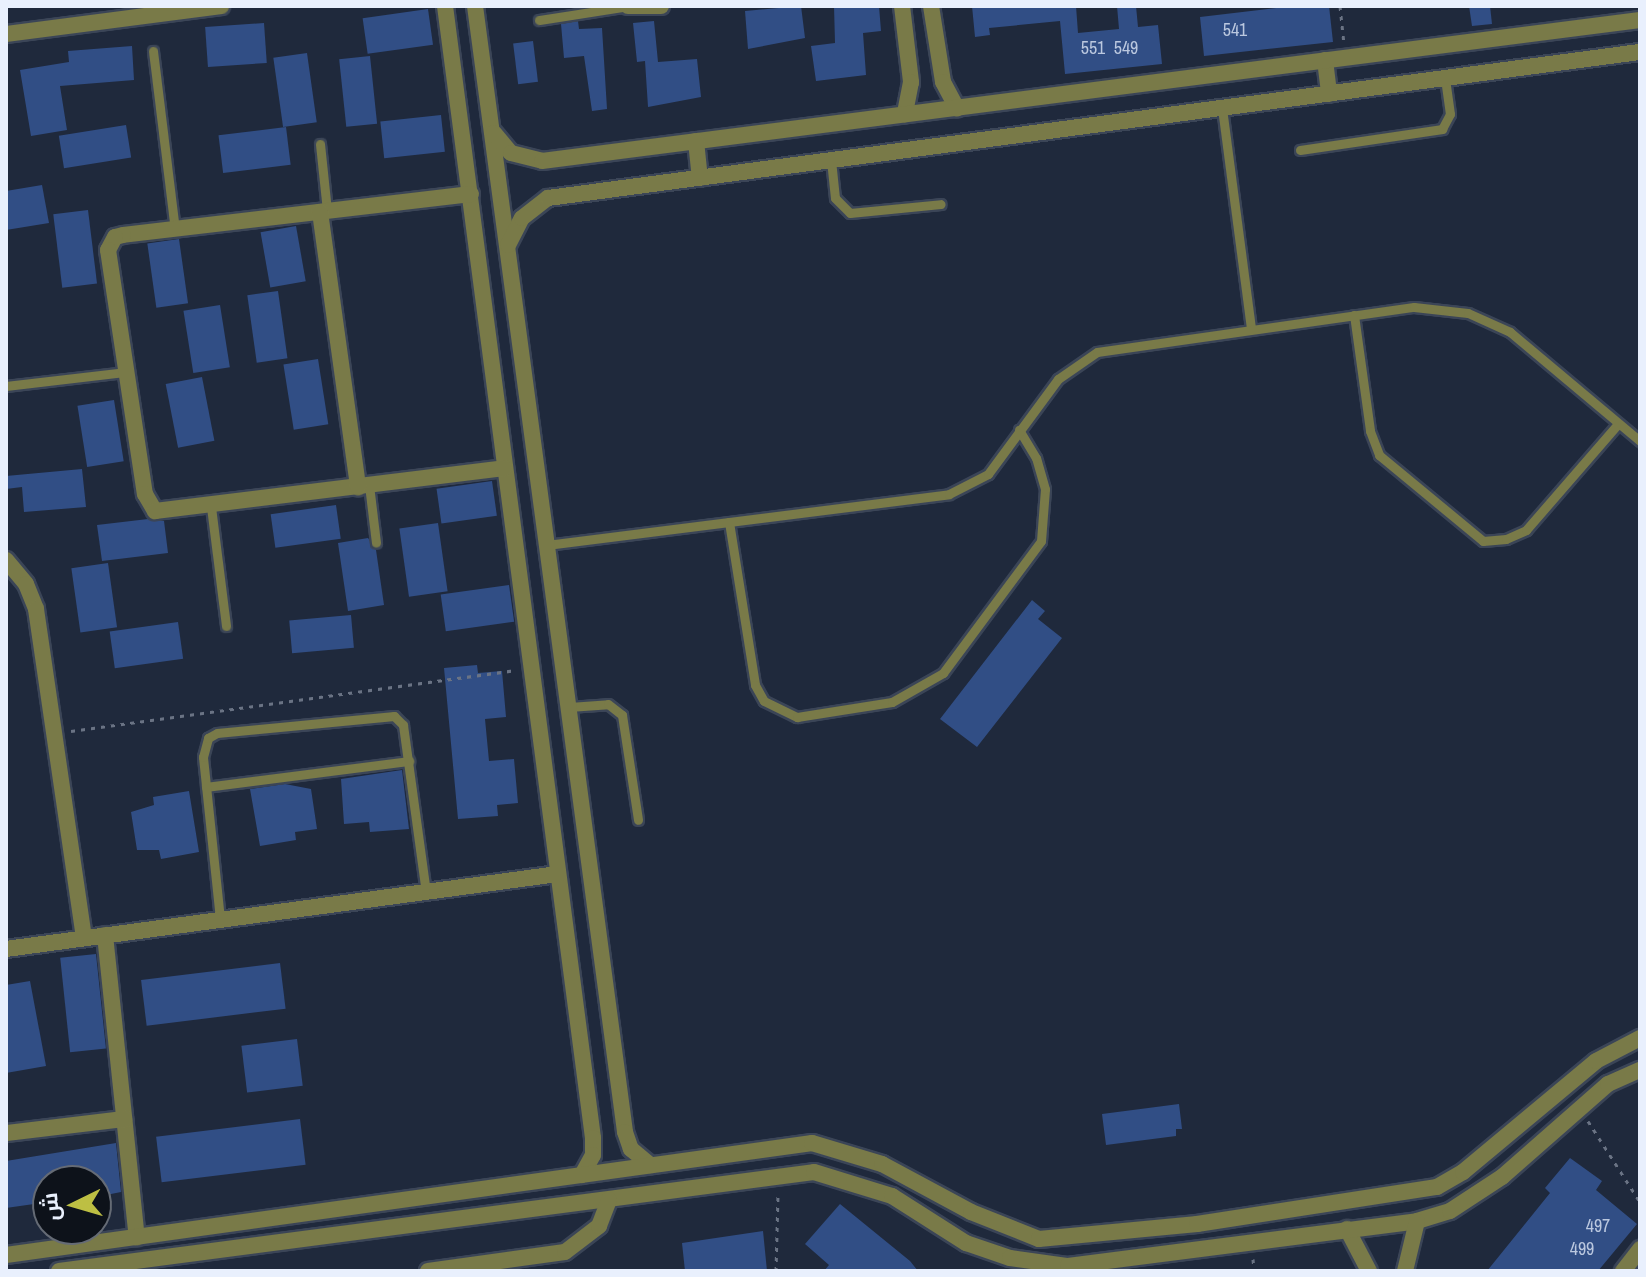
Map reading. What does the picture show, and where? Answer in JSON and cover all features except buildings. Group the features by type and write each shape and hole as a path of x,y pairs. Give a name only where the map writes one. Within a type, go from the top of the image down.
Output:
{"street":[{"path":"6,34 221,6"},
{"path":"445,6 593,1138 593,1155 582,1175"},
{"path":"475,6 625,1132 631,1149 650,1165"},
{"path":"628,6 661,6"},
{"path":"902,6 910,66 905,114"},
{"path":"931,6 938,62 957,108"},
{"path":"492,128 511,153 542,161 1640,20"},
{"path":"507,246 522,218 548,198 1640,52"},
{"path":"1325,60 1329,94"},
{"path":"910,66 938,62"},
{"path":"696,141 700,178"},
{"path":"471,194 175,229 115,237 109,242 147,504 165,513 504,468"},
{"path":"323,212 363,486"},
{"path":"6,560 26,584 36,609 84,938"},
{"path":"6,949 558,874"},
{"path":"105,935 137,1237"},
{"path":"6,1255 812,1143 882,1164 971,1212 1039,1239 1197,1224 1437,1187 1463,1172 1596,1061 1640,1038"},
{"path":"59,1271 814,1172 853,1181 892,1196 966,1243 1037,1264 1068,1266 1417,1221 1476,1197 1608,1084 1640,1070"},
{"path":"6,1133 124,1119"},
{"path":"428,1271 565,1252 599,1226 609,1200"},
{"path":"1405,1271 1417,1221"},
{"path":"1197,1224 1200,1247"},
{"path":"209,1227 212,1251"},
{"path":"1347,1229 1369,1271"},
{"path":"1623,1271 1640,1249"}],"lane":[{"path":"539,20 628,6"},
{"path":"153,51 175,229"},
{"path":"1300,150 1442,129 1450,114 1445,79"},
{"path":"1222,108 1251,329"},
{"path":"320,144 323,212"},
{"path":"831,160 835,198 850,213 941,204"},
{"path":"547,545 949,494 988,474 1058,379 1097,352 1354,315 1434,307 1483,318 1510,332 1616,426 1640,441"},
{"path":"1354,315 1370,431 1379,455 1483,541 1506,539 1526,530 1616,426"},
{"path":"6,386 126,372"},
{"path":"729,522 755,685 764,701 797,717 892,702 943,673 1041,541 1045,489 1036,458 1019,430"},
{"path":"363,486 376,543"},
{"path":"211,507 226,626"},
{"path":"569,707 608,704 622,715 638,820"},
{"path":"220,919 203,747 217,733 381,714 403,725 426,892"},
{"path":"206,787 409,761"}],"path":[{"path":"1340,6 1346,58"},
{"path":"54,733 531,668"},
{"path":"1580,1108 1640,1202"},
{"path":"776,1271 778,1175"}]}
